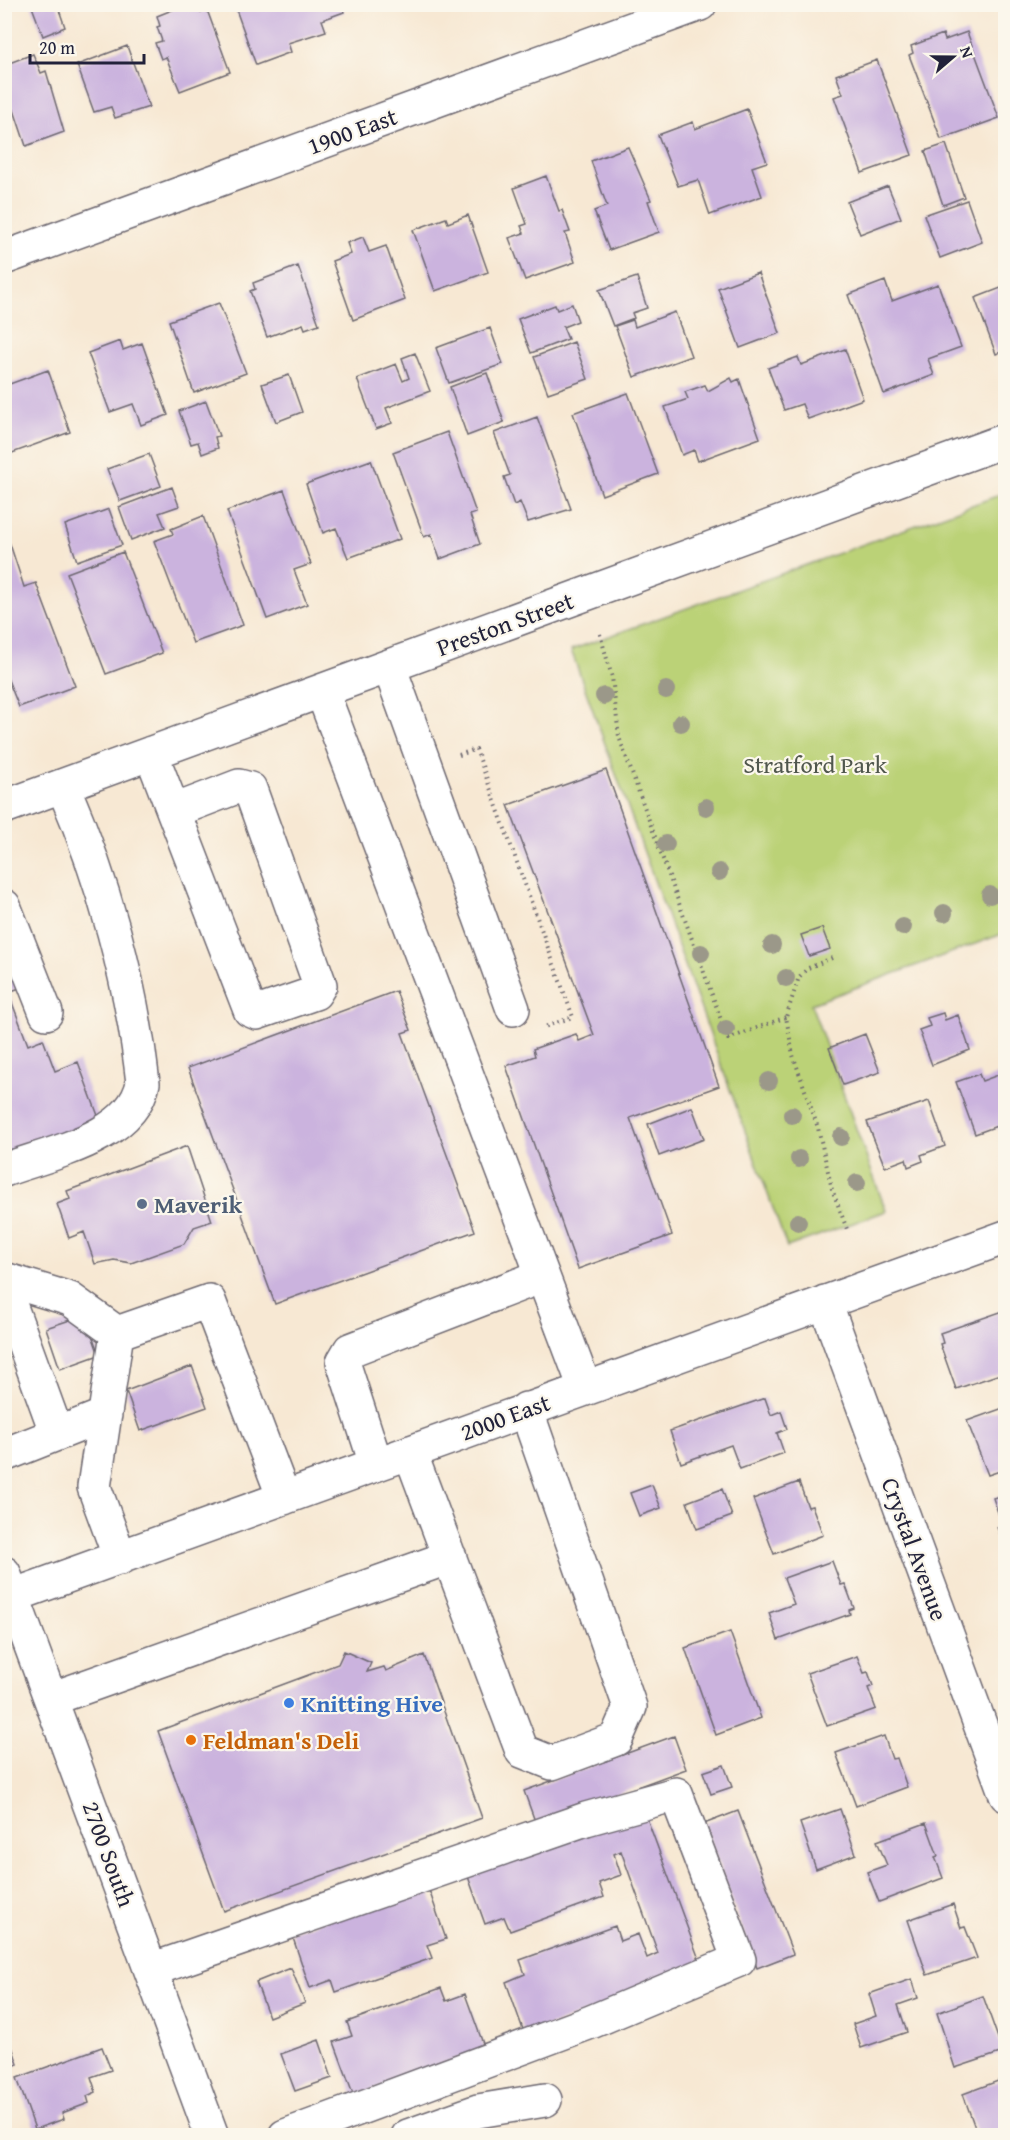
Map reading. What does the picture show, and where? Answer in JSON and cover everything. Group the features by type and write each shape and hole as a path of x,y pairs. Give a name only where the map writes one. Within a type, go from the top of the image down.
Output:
{"street":[{"name":"1900 East","path":"4,258 700,4"},
{"name":"Preston Street","path":"4,807 1005,440"},
{"path":"389,666 513,1009"},
{"path":"322,691 585,1388"},
{"path":"151,753 250,1010 257,1013 315,993 320,985 250,789 239,786 174,811"},
{"path":"4,1170 100,1135 121,1122 141,1096 143,1083 121,964 107,911 81,828 63,786"},
{"path":"4,906 46,1013"},
{"name":"2000 East","path":"8,1590 120,1558 526,1409 1005,1238"},
{"path":"376,1464 343,1362 350,1350 542,1276"},
{"path":"4,1279 70,1299 117,1333"},
{"path":"4,1288 57,1434"},
{"path":"117,1333 209,1301 284,1498"},
{"name":"Crystal Avenue","path":"825,1302 1005,1795"},
{"path":"117,1333 94,1487 120,1558"},
{"path":"410,1452 522,1750 552,1762 616,1738 630,1707 526,1409"},
{"path":"4,1455 105,1415"},
{"path":"51,1699 450,1557"},
{"name":"2700 South","path":"8,1590 51,1699 213,2136"},
{"path":"152,1970 586,1819 676,1794 739,1960 591,2022 285,2136"},
{"path":"408,2136 478,2111 545,2100"}],"path":[{"path":"600,634 612,677 619,737 728,1039 786,1017"},
{"path":"832,958 807,968 800,977 786,1017 793,1055 826,1155 832,1189 848,1232"}],"green space":[{"name":"Stratford Park","path":"1005,493 1005,933 811,1004 886,1211 787,1247 571,650"}],"building":[{"path":"31,4 57,4 65,27 43,36"},
{"path":"187,4 197,4 200,12 207,10 230,72 180,91 166,57 161,59 155,43 162,41 157,27 160,26 157,16"},
{"path":"234,4 341,4 344,12 322,20 326,31 288,43 291,52 256,65"},
{"path":"967,32 999,118 941,139 909,55 913,53 911,46 943,34 945,40"},
{"path":"127,46 149,107 115,118 111,107 94,112 77,65"},
{"path":"33,54 41,73 46,71 64,132 26,146 14,110 4,114 4,65"},
{"path":"877,60 912,155 862,173 834,97 843,94 836,75"},
{"path":"747,109 767,162 752,167 762,196 710,215 698,180 678,186 658,135 693,122 695,129"},
{"path":"946,144 964,197 943,205 925,151"},
{"path":"628,147 651,200 648,201 659,232 609,250 594,211 607,206 591,161"},
{"path":"546,176 559,211 562,210 570,232 565,233 575,262 525,280 509,238 524,233 521,226 527,224 514,188"},
{"path":"888,186 901,218 860,234 847,202"},
{"path":"967,200 982,242 940,258 924,215"},
{"path":"468,215 488,272 435,291 413,230 446,218 448,223"},
{"path":"363,237 369,252 386,246 405,300 353,320 332,261 351,254 347,243"},
{"path":"298,266 319,324 305,329 303,324 267,337 250,291 255,289 253,283"},
{"path":"758,273 780,333 740,348 718,288"},
{"path":"637,277 647,308 632,313 634,318 613,326 599,290"},
{"path":"885,281 892,301 938,284 961,347 928,359 934,375 884,394 848,295"},
{"path":"1006,286 1006,350 996,354 975,298"},
{"path":"219,303 246,373 194,393 169,321"},
{"path":"572,304 578,321 563,327 568,339 531,353 518,319 555,305 557,310"},
{"path":"675,312 691,356 634,377 615,326 633,320 635,327"},
{"path":"490,328 503,364 449,383 436,348"},
{"path":"120,341 123,350 142,343 168,415 141,425 133,404 110,412 88,353"},
{"path":"574,342 588,379 548,393 534,357"},
{"path":"845,349 863,399 808,419 802,404 784,410 768,368 798,357 801,365"},
{"path":"415,353 430,391 386,408 392,423 376,429 357,379 396,364 403,381 409,378 402,358"},
{"path":"48,370 70,432 4,456 4,386"},
{"path":"487,373 504,422 467,436 450,387"},
{"path":"289,375 302,412 276,422 262,384"},
{"path":"731,378 733,382 739,379 760,438 698,461 694,450 682,455 665,407 688,399 685,392 705,385 708,391"},
{"path":"628,393 658,474 602,495 573,413"},
{"path":"206,401 219,436 215,437 218,448 202,454 198,442 191,444 179,411"},
{"path":"537,417 571,509 528,522 520,502 514,505 504,477 510,475 494,433"},
{"path":"447,432 476,513 470,515 480,544 440,559 431,534 424,537 393,452"},
{"path":"149,454 161,486 120,501 107,469"},
{"path":"371,460 400,539 348,558 336,528 323,533 306,484"},
{"path":"172,487 179,506 159,513 165,527 131,540 119,507"},
{"path":"284,490 311,564 294,570 307,604 267,619 227,511"},
{"path":"109,509 122,545 77,561 65,525"},
{"path":"203,516 243,625 193,643 154,541 173,534 171,529"},
{"path":"10,544 24,587 36,583 75,686 19,707 4,670 4,546"},
{"path":"123,552 162,653 106,674 67,573"},
{"path":"606,770 719,1086 630,1118 672,1235 578,1269 506,1066 535,1056 533,1049 576,1034 579,1041 594,1035 508,805"},
{"path":"822,928 830,949 809,956 801,935"},
{"path":"15,964 23,987 8,992 28,1045 43,1039 55,1071 78,1062 100,1121 4,1156 4,968"},
{"path":"396,991 411,1030 402,1033 475,1231 275,1304 188,1068"},
{"path":"943,1013 945,1020 958,1015 970,1050 932,1065 919,1030 930,1026 927,1018"},
{"path":"865,1034 880,1072 843,1085 829,1048"},
{"path":"1006,1072 1006,1129 999,1131 997,1126 975,1134 956,1082 979,1074 982,1081"},
{"path":"929,1101 945,1146 921,1155 923,1161 908,1167 906,1159 885,1167 867,1122"},
{"path":"692,1107 704,1139 659,1156 648,1124"},
{"path":"187,1146 212,1221 194,1227 184,1244 131,1263 114,1260 95,1264 84,1232 69,1238 57,1204 70,1199 67,1191"},
{"path":"1006,1310 1006,1372 956,1389 940,1344 943,1343 940,1333"},
{"path":"85,1315 99,1355 60,1369 46,1328"},
{"path":"192,1366 207,1407 140,1431 126,1391"},
{"path":"765,1398 771,1415 781,1411 787,1429 777,1433 784,1453 740,1469 731,1445 681,1463 670,1431"},
{"path":"1006,1407 1006,1469 988,1475 967,1421"},
{"path":"799,1482 808,1507 812,1506 823,1535 774,1554 753,1499"},
{"path":"652,1485 661,1508 639,1516 630,1493"},
{"path":"722,1489 732,1516 697,1529 687,1502"},
{"path":"1006,1494 1005,1548 997,1527 1002,1524 993,1498"},
{"path":"832,1561 841,1585 845,1584 854,1608 849,1610 850,1614 778,1640 769,1613 794,1604 784,1578"},
{"path":"730,1632 761,1718 716,1735 685,1648"},
{"path":"344,1651 371,1663 367,1672 384,1667 386,1671 424,1655 482,1818 224,1911 158,1731 338,1664"},
{"path":"857,1656 864,1673 868,1672 873,1686 868,1688 876,1709 827,1726 807,1673"},
{"path":"674,1736 686,1769 536,1824 524,1791"},
{"path":"884,1736 892,1759 897,1758 907,1787 856,1806 836,1753"},
{"path":"724,1765 732,1787 711,1794 703,1772"},
{"path":"840,1809 856,1854 816,1869 800,1823"},
{"path":"738,1811 793,1954 757,1968 704,1824"},
{"path":"645,1813 703,1970 525,2035 506,1982 525,1974 520,1960 615,1926 620,1941 638,1934 647,1958 658,1953 621,1851 614,1854 621,1875 599,1883 604,1897 510,1931 504,1917 485,1924 466,1871"},
{"path":"926,1823 943,1878 879,1902 867,1872 887,1865 877,1841"},
{"path":"427,1884 446,1939 427,1945 432,1958 336,1992 332,1980 310,1988 291,1932"},
{"path":"953,1904 961,1928 965,1927 977,1958 927,1975 908,1920"},
{"path":"291,1968 305,2003 269,2017 256,1982"},
{"path":"912,1979 918,1998 898,2005 907,2032 861,2048 853,2024 876,2016 869,1994"},
{"path":"441,1988 446,2001 465,1994 485,2049 354,2096 334,2042 352,2036 347,2022"},
{"path":"983,1996 1003,2052 955,2068 937,2013"},
{"path":"8,2035 18,2064 4,2069 4,2036"},
{"path":"319,2040 332,2078 295,2091 281,2054"},
{"path":"102,2047 111,2070 91,2077 96,2092 87,2096 89,2103 62,2113 64,2119 35,2129 17,2078"},
{"path":"1006,2078 1006,2136 978,2136 963,2094"}],"place":[{"name":"Maverik","path":"142,1204"},
{"name":"Knitting Hive","path":"289,1703"},
{"name":"Feldman's Deli","path":"191,1740"}]}
